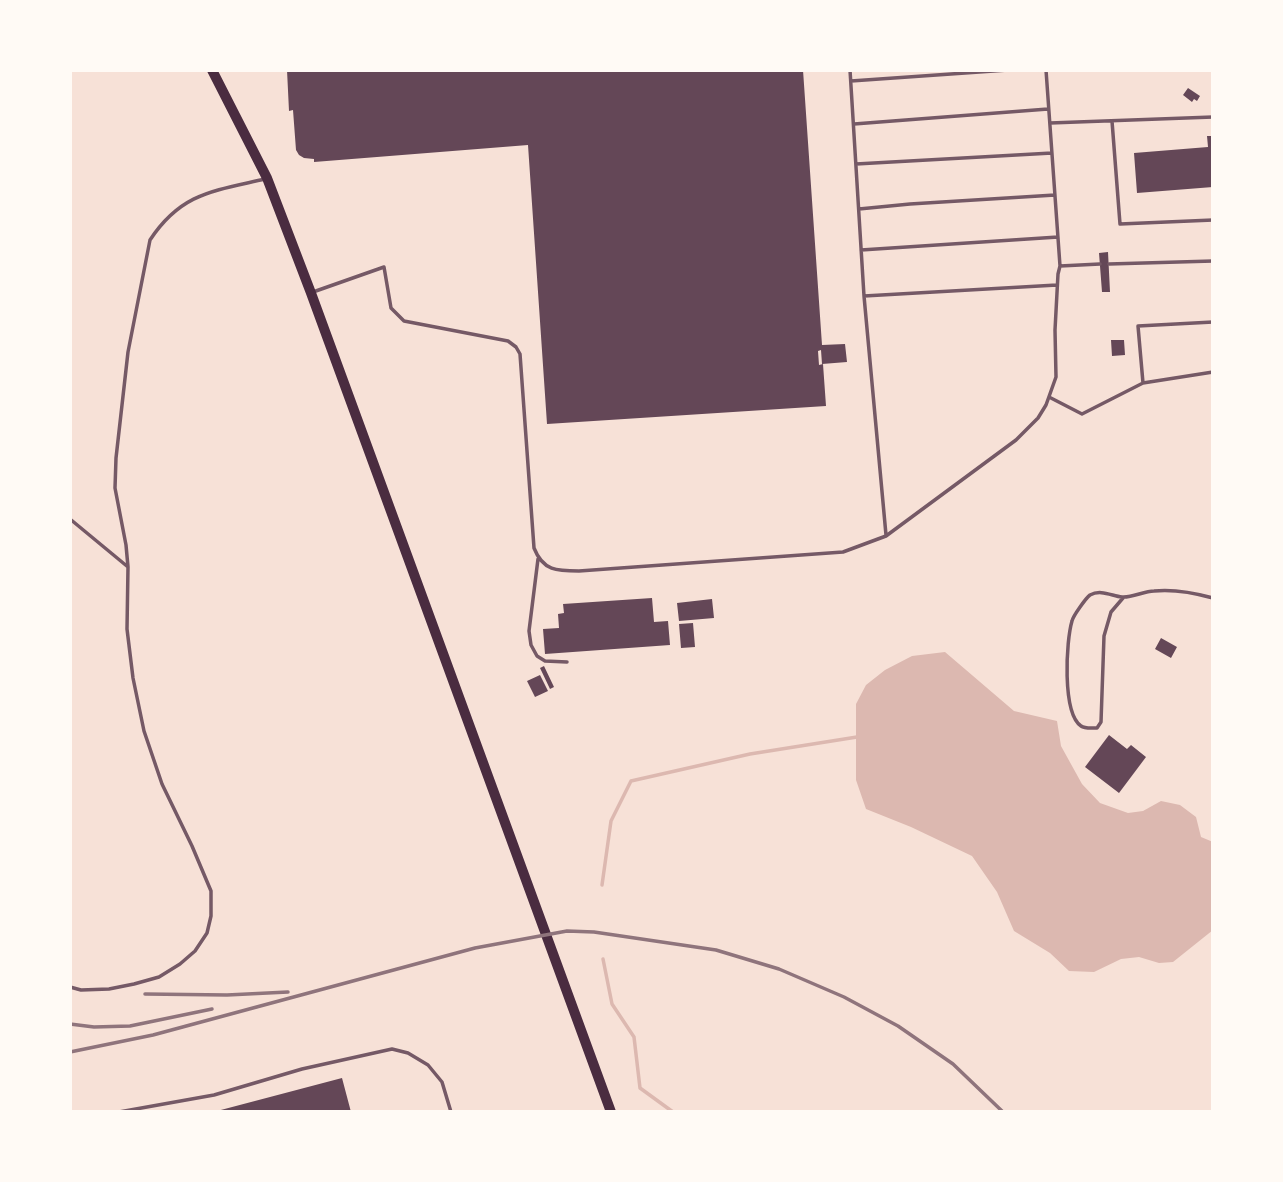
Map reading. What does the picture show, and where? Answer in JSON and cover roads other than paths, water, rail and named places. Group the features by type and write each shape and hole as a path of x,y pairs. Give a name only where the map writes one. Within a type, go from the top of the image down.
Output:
{"main road":[{"path":"212,70 267,178 611,1112"}],"lane":[{"path":"850,70 864,296 886,536"},
{"path":"851,81 1008,70"},
{"path":"311,293 384,267 391,308 404,321 508,341 516,348 520,354 534,548 538,559 544,565 561,571 579,571 843,552 886,536 1016,440 1038,418 1049,397 1056,377 1055,330 1060,266 1046,70"},
{"path":"854,124 1048,109"},
{"path":"1049,124 1213,117"},
{"path":"1112,121 1120,224 1213,220"},
{"path":"856,164 1052,153"},
{"path":"70,988 109,989 159,977 195,951 207,933 211,916 211,891 162,784 144,731 133,677 127,629 127,545 115,488 116,458 128,352 150,240 178,207 192,199 206,192 267,178"},
{"path":"859,209 1055,195"},
{"path":"861,250 1058,237"},
{"path":"1109,264 1213,261"},
{"path":"1060,266 1100,264"},
{"path":"864,296 1057,285"},
{"path":"1143,383 1138,326 1213,322"},
{"path":"1049,397 1082,414 1143,383 1213,372"},
{"path":"70,519 128,567"},
{"path":"538,559 529,631 531,645 537,656 545,661 568,662"},
{"path":"1123,598 1111,612 1104,636 1101,722 1097,728 1082,727 1073,718 1069,700 1067,648 1072,619 1089,595 1112,594 1123,598 1153,591 1196,593 1213,598"},
{"path":"119,1112 214,1095 302,1069 392,1049 408,1053 428,1065 442,1082 451,1112"}],"waterway":[{"path":"602,885 611,821 631,781 750,754 857,737"},
{"path":"603,959 612,1004 634,1037 640,1088 673,1112"}],"railway":[{"path":"70,1052 153,1035 475,948 567,931 594,932 716,950 779,969 844,997 898,1026 953,1064 1003,1112"},
{"path":"145,994 227,995 288,992"},
{"path":"70,1024 94,1027 130,1026 212,1009"}]}
